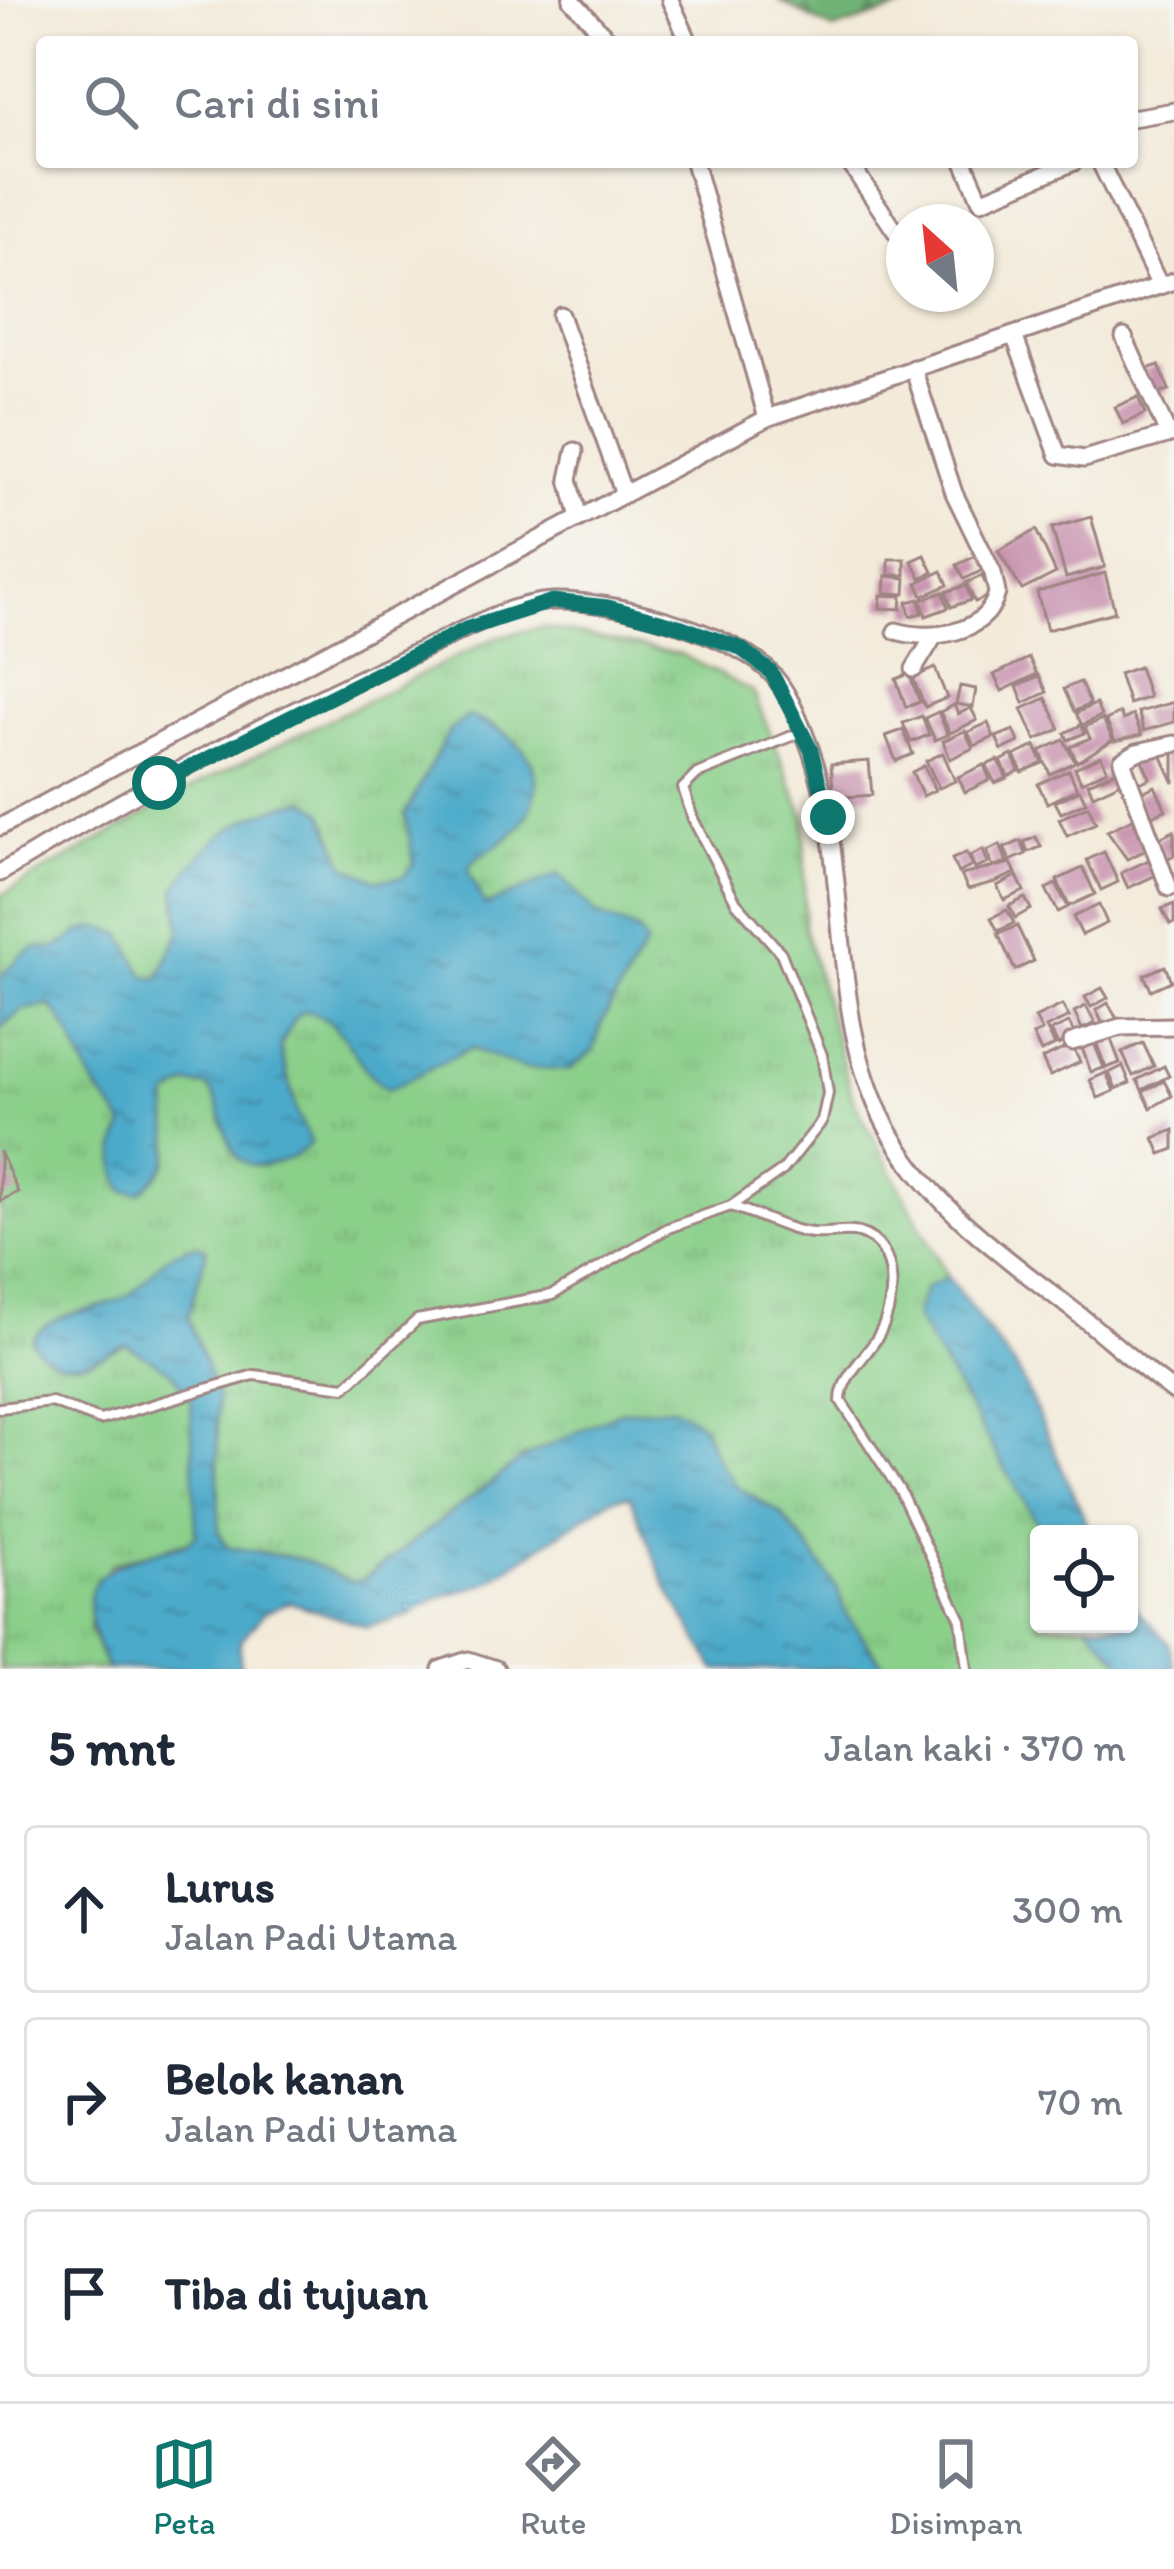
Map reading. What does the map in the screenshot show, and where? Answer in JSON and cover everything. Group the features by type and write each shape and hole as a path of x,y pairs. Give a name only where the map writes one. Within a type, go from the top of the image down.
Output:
{"street":[{"path":"572,0 605,36"},
{"path":"670,0 686,36"},
{"path":"1138,117 1174,111"},
{"path":"696,168 767,418"},
{"path":"853,168 886,212"},
{"path":"967,168 981,202 1060,168"},
{"path":"0,827 170,741 767,418 1167,284 1103,168"},
{"path":"560,315 624,494"},
{"path":"1015,338 1058,455 1084,459 1171,434 1124,337"},
{"path":"913,368 955,493 997,585 994,602 986,611 933,638 914,669"},
{"path":"575,451 569,479 579,518"},
{"path":"0,873 375,671 466,629 553,601 608,607 740,648 771,672 802,731 828,817 856,1028 867,1079 887,1128 921,1179 961,1220 1174,1392"},
{"path":"896,631 933,638"},
{"path":"1169,888 1122,769 1129,755 1174,744"},
{"path":"1072,1042 1120,1027 1174,1026"},
{"path":"441,1669 468,1660 496,1669"}],"lane":[{"path":"0,1408 51,1402 100,1420 254,1376 290,1376 346,1387 360,1378 396,1334 417,1320 552,1295 668,1228 731,1206 802,1152 822,1121 828,1093 822,1055 782,953 736,902 693,819 683,788 697,774 802,731"},
{"path":"731,1206 814,1233 863,1234 880,1243 890,1264 892,1292 880,1333 841,1389 841,1401 900,1491 961,1620 967,1669"}],"green space":[{"path":"778,0 928,0 833,30"},
{"path":"542,627 680,654 753,692 805,817 804,927 853,1099 948,1277 925,1288 1040,1525 1030,1525 1030,1633 1096,1633 1128,1669 886,1669 845,1613 837,1588 809,1548 780,1513 737,1487 715,1456 702,1424 522,1459 363,1580 351,1582 301,1559 227,1547 219,1532 111,1564 89,1627 107,1669 0,1669 0,896 202,782 497,637"}],"water":[{"path":"468,716 515,742 534,768 536,784 520,827 472,862 468,871 485,906 559,874 598,916 638,931 646,944 601,1024 594,1050 569,1070 522,1068 471,1048 389,1089 367,1070 333,1025 306,1011 296,1016 280,1047 298,1116 311,1143 267,1165 241,1160 208,1087 188,1084 168,1097 169,1150 162,1170 139,1193 124,1191 116,1159 122,1121 93,1082 50,1005 22,1010 0,1029 0,977 35,948 56,948 81,931 99,927 122,934 145,976 158,979 181,931 175,889 202,854 245,820 306,800 323,812 346,866 377,880 403,877 414,863 405,814 449,731"},
{"path":"196,1245 207,1250 188,1316 217,1397 219,1532 227,1547 301,1559 351,1582 363,1580 522,1459 621,1411 673,1407 702,1424 715,1456 737,1487 780,1513 809,1548 837,1588 845,1613 886,1669 715,1669 666,1586 630,1496 613,1498 486,1583 432,1600 410,1615 367,1627 289,1602 264,1613 240,1641 240,1669 107,1669 89,1612 99,1578 113,1567 187,1543 196,1535 191,1400 172,1372 126,1345 89,1361 64,1363 42,1353 31,1341 56,1320 121,1299 169,1256"},
{"path":"948,1277 1019,1373 1088,1525 1039,1525 915,1317 925,1288"},
{"path":"1138,1610 1168,1642 1174,1669 1128,1669 1096,1633 1138,1633"}],"building":[{"path":"1159,365 1169,390 1154,396 1144,370"},
{"path":"1138,397 1145,414 1123,424 1115,407"},
{"path":"1091,517 1105,567 1066,578 1052,528"},
{"path":"1036,530 1056,573 1022,590 998,551"},
{"path":"925,555 933,572 921,578 912,561"},
{"path":"978,555 985,569 964,579 957,565"},
{"path":"889,559 905,559 905,575 889,575"},
{"path":"942,571 948,585 923,596 917,583"},
{"path":"1105,573 1115,612 1047,630 1037,592"},
{"path":"886,576 906,578 905,594 885,593"},
{"path":"982,576 991,595 975,602 966,583"},
{"path":"966,585 971,600 951,607 946,592"},
{"path":"943,592 948,608 926,616 921,600"},
{"path":"881,595 902,596 901,609 880,608"},
{"path":"919,599 922,613 910,616 907,602"},
{"path":"1029,658 1037,674 1002,691 994,675"},
{"path":"1139,667 1149,697 1129,704 1119,674"},
{"path":"935,668 947,698 925,707 913,678"},
{"path":"909,674 920,702 906,707 896,679"},
{"path":"1039,676 1047,692 1024,703 1017,686"},
{"path":"1080,682 1090,704 1074,711 1064,689"},
{"path":"960,686 976,689 973,707 956,704"},
{"path":"1046,698 1060,729 1036,740 1022,709"},
{"path":"1174,702 1174,722 1144,731 1138,712"},
{"path":"1096,704 1101,716 1082,725 1076,713"},
{"path":"954,705 958,714 971,708 977,720 950,733 940,712"},
{"path":"938,712 948,735 935,740 925,718"},
{"path":"1120,713 1123,720 1133,715 1142,735 1115,741 1106,720"},
{"path":"922,716 929,735 911,742 903,723"},
{"path":"1103,719 1113,740 1077,762 1070,747 1090,738 1085,727"},
{"path":"988,723 994,737 974,746 968,732"},
{"path":"1081,725 1085,733 1068,740 1065,733"},
{"path":"903,730 913,754 896,761 886,736"},
{"path":"1014,730 1019,742 1002,750 996,737"},
{"path":"965,731 973,748 950,759 943,741"},
{"path":"1064,740 1075,762 1050,774 1040,751"},
{"path":"1035,746 1043,763 1022,772 1014,756"},
{"path":"1174,749 1174,783 1161,755"},
{"path":"943,753 955,781 939,788 926,761"},
{"path":"1012,755 1019,771 1008,776 1001,761"},
{"path":"1101,756 1107,770 1081,782 1075,768"},
{"path":"1140,756 1150,778 1136,785 1126,763"},
{"path":"998,760 1007,778 995,783 986,765"},
{"path":"869,761 872,795 834,798 831,764"},
{"path":"984,765 990,780 965,792 958,777"},
{"path":"924,766 935,790 923,796 912,772"},
{"path":"1069,770 1077,789 1047,803 1038,784"},
{"path":"1116,771 1121,782 1093,795 1088,783"},
{"path":"1155,786 1166,810 1145,819 1134,796"},
{"path":"1080,790 1086,802 1061,813 1055,802"},
{"path":"1088,806 1096,823 1067,836 1059,819"},
{"path":"1133,819 1146,850 1127,859 1107,831"},
{"path":"1174,831 1174,856 1165,859 1156,840"},
{"path":"1036,837 1041,847 1028,852 1024,842"},
{"path":"1021,841 1026,854 1010,861 1004,848"},
{"path":"1000,845 1007,862 993,867 987,851"},
{"path":"983,850 988,863 975,869 970,856"},
{"path":"1104,852 1118,882 1101,890 1087,860"},
{"path":"966,853 972,866 958,873 952,859"},
{"path":"1149,860 1156,875 1128,888 1121,873"},
{"path":"1011,863 1016,873 968,889 961,875"},
{"path":"1083,868 1095,894 1069,906 1057,880"},
{"path":"1017,876 1024,891 1004,900 997,886"},
{"path":"1056,884 1068,907 1058,912 1046,889"},
{"path":"1025,898 1031,909 1015,918 1009,906"},
{"path":"1174,904 1174,923 1170,925 1162,909"},
{"path":"1099,905 1107,923 1082,935 1073,917"},
{"path":"1007,910 1014,923 998,931 991,918"},
{"path":"1017,926 1034,961 1015,970 998,934"},
{"path":"1165,966 1171,981 1151,990 1144,975"},
{"path":"1102,988 1108,998 1091,1007 1085,997"},
{"path":"1108,1003 1117,1019 1104,1026 1096,1010"},
{"path":"1062,1005 1069,1017 1046,1028 1055,1045 1041,1052 1033,1035 1042,1031 1035,1018"},
{"path":"1086,1006 1095,1023 1082,1029 1074,1012"},
{"path":"1069,1023 1076,1036 1058,1045 1051,1031"},
{"path":"1110,1037 1120,1063 1106,1068 1096,1042"},
{"path":"1094,1043 1104,1068 1091,1072 1082,1048"},
{"path":"1143,1043 1154,1066 1133,1076 1122,1052"},
{"path":"1072,1045 1080,1062 1050,1076 1042,1059"},
{"path":"1123,1066 1130,1083 1116,1089 1109,1073"},
{"path":"1164,1066 1169,1076 1142,1090 1137,1080"},
{"path":"1106,1073 1114,1091 1098,1098 1090,1080"},
{"path":"1164,1081 1172,1096 1151,1108 1143,1092"},
{"path":"1174,1130 1174,1149 1161,1154 1154,1138"},
{"path":"0,1151 18,1192 0,1201"}],"route":[{"path":"159,783 375,671 466,629 553,601 608,607 682,627 740,648 771,672 811,750 828,817"}]}
